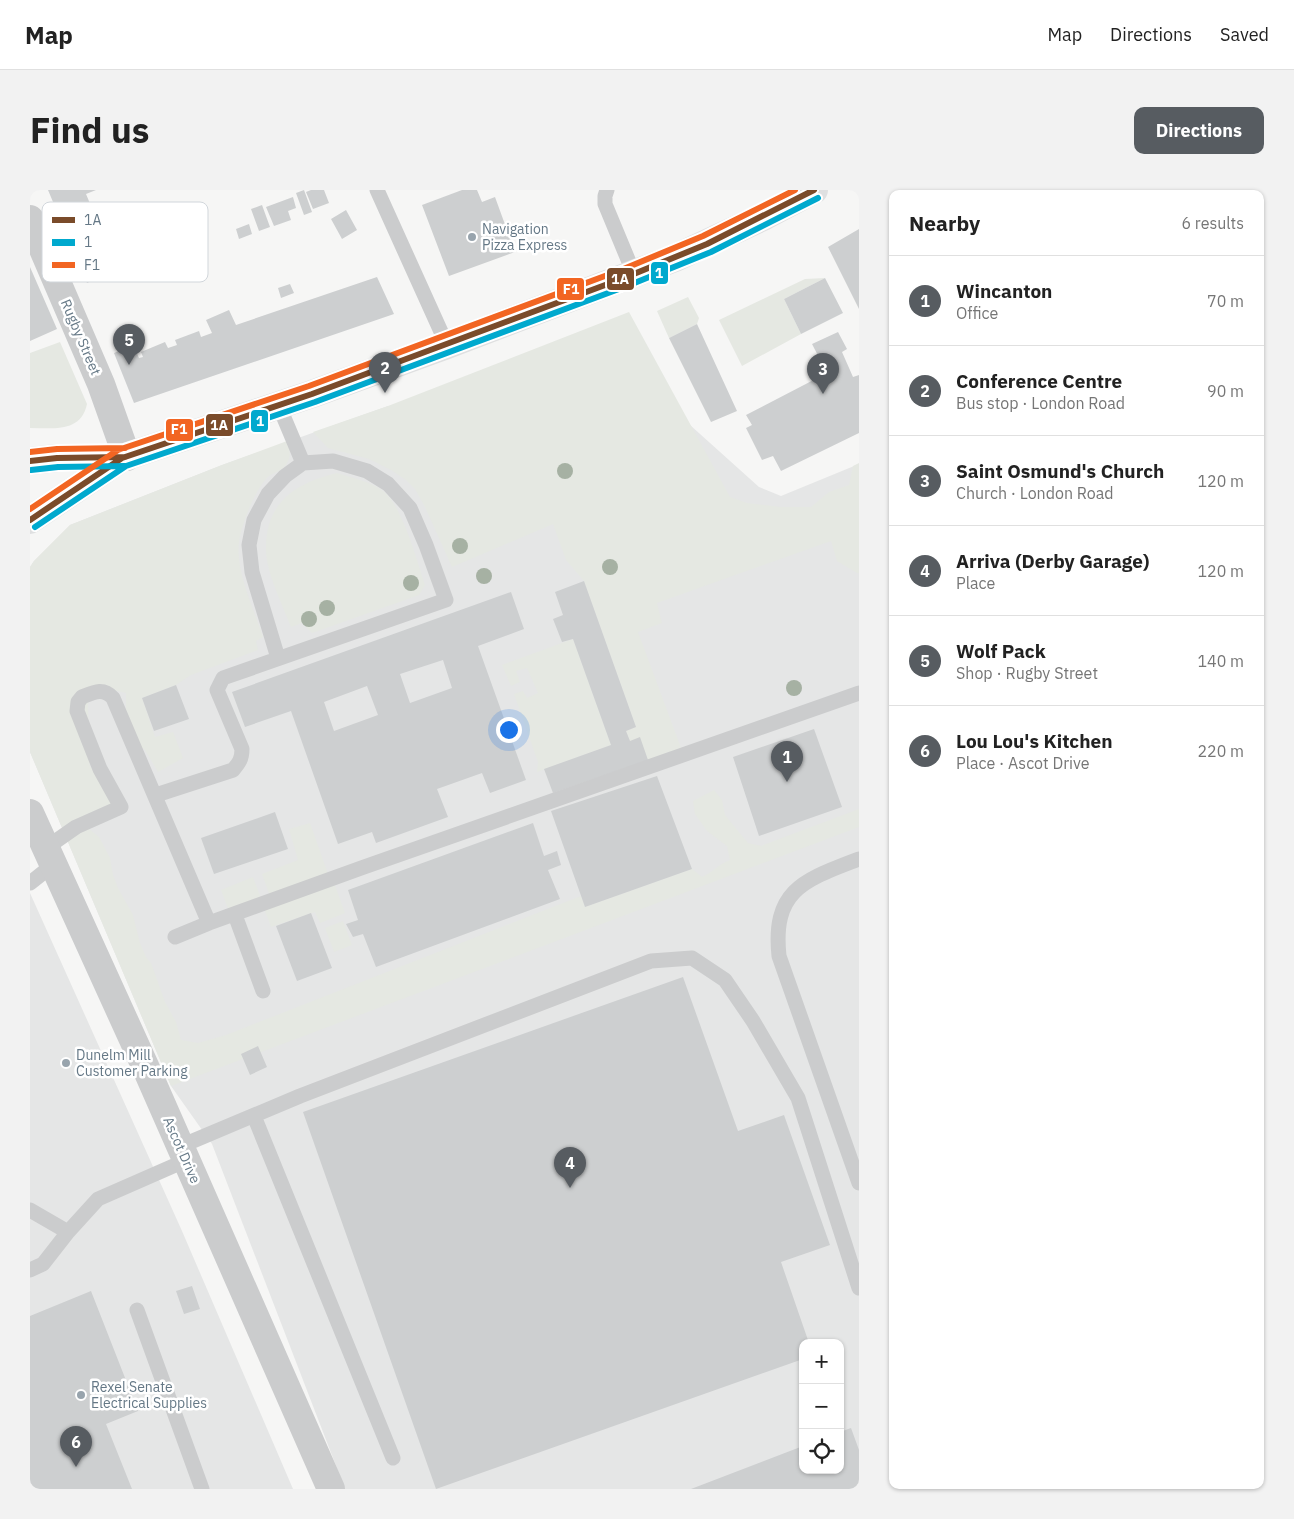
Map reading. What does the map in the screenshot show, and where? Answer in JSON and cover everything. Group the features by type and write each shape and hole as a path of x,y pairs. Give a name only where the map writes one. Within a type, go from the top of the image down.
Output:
{"main road":[{"path":"30,520 125,457 279,406 634,274 707,244 814,190"},
{"path":"30,462 57,458 125,457"}],"street":[{"name":"Rugby Street","path":"30,219 42,247"},
{"name":"Rugby Street","path":"57,282 101,384 125,457"},
{"name":"Ascot Drive","path":"30,813 184,1153 331,1489"}],"lane":[{"path":"377,190 447,345"},
{"path":"607,190 605,204 634,274"},
{"path":"279,406 302,462"},
{"path":"156,795 233,770 238,764 242,757 242,749 217,690 223,678 446,600 410,508 388,484 367,471 333,461 302,462 268,494 254,520 248,545 252,572 278,658"},
{"path":"30,883 50,856 76,827 121,807 100,769 77,711 78,702 82,697 101,690 108,692 113,698 209,923"},
{"path":"175,937 373,864 859,693"},
{"path":"859,859 820,874 794,891 785,904 779,920 777,938 779,956 859,1183"},
{"path":"235,914 263,991"},
{"path":"30,1270 44,1264 68,1232 98,1199 254,1116 310,1092 651,961 692,958 725,980 753,1021 798,1098 859,1288"},
{"path":"254,1116 393,1458"},
{"path":"30,1210 68,1232"},
{"path":"137,1310 202,1489"}],"shaded area":[{"path":"825,278 784,299 801,334 742,366 719,320 805,279"},
{"path":"688,297 699,318 697,324 669,338 657,311"},
{"path":"629,312 730,497 747,503 781,507 811,507 829,492 849,485 853,466 859,463 859,573 837,561 831,541 657,603 662,623 638,632 681,748 648,760 630,741 626,731 636,727 584,581 566,560 553,524 452,567 425,507 415,489 406,480 369,459 328,448 313,432 388,406"},
{"path":"60,342 87,404 84,413 79,420 65,427 30,428 30,353"},
{"path":"388,406 690,425 759,487 781,496 859,464 859,1489 345,1489 212,1144 171,1086 30,752 30,567 70,525 222,465"},
{"path":"287,441 290,452 289,460 284,467 264,481 254,497 239,542 242,577 263,637 256,641 258,650 191,675 176,685 142,698 155,737 173,732 183,758 158,772 145,750 131,740 126,725 126,693 97,686 88,704 89,740 93,759 89,764 112,806 89,829 99,837 110,858 118,888 133,915 140,943 151,963 165,1002 176,1022 181,1040 198,1043 226,1035 581,896 585,907 692,869 702,877 730,860 727,846 707,831 695,814 693,801 714,790 722,800 725,815 748,843 761,846 859,809 859,827 171,1086 30,752 30,567 70,525"},
{"path":"337,473 372,485 383,491 390,498 403,521 425,585 419,595 312,633 302,623 291,627 269,568 266,550 267,534 277,508 285,498 296,489 308,483"},
{"path":"573,639 611,745 537,772 538,762 514,694 523,691 527,698 538,693 527,668 516,671 520,682 511,686 502,665"},
{"path":"310,823 328,874 270,896 262,874 298,860 289,829"},
{"path":"253,877 261,898 229,911 221,890"},
{"path":"334,883 345,913 320,923 315,912 271,927 264,908"},
{"path":"30,893 182,1231 293,1489 30,1489"},
{"path":"343,921 352,945 334,952 325,928"}],"building":[{"path":"48,190 96,190 86,194 89,202 53,202"},
{"path":"304,190 312,212 304,215 296,193"},
{"path":"324,190 329,203 313,209 306,192"},
{"name":"Navigation Pizza Express","path":"462,190 477,190 482,202 495,197 515,252 449,276 422,205"},
{"path":"293,197 296,208 288,211 291,220 274,226 266,207"},
{"path":"262,205 270,227 259,231 251,209"},
{"path":"346,210 357,230 342,239 331,219"},
{"path":"249,224 252,234 239,239 236,229"},
{"path":"859,229 859,309 828,247"},
{"path":"30,267 57,329 30,341"},
{"path":"377,277 394,314 134,403 114,353 133,345 139,358 143,357 141,352 165,342 168,348 177,345 175,340 199,331 201,337 212,333 206,320 229,310 236,325"},
{"path":"825,278 843,313 801,334 784,299"},
{"path":"290,284 294,293 281,298 278,288"},
{"path":"697,324 737,411 711,422 669,338"},
{"path":"838,332 847,349 842,352 853,377 859,375 859,433 781,471 773,456 762,460 746,428 752,425 746,415 827,373 812,344"},
{"path":"584,581 636,727 626,731 630,741 640,737 648,760 553,793 544,769 611,745 573,639 562,642 553,619 563,615 555,592"},
{"path":"511,592 524,629 478,646 526,780 490,793 482,773 437,789 448,817 376,843 372,832 338,844 291,711 245,727 232,692","holes":["443,660 452,688 410,703 400,674","367,686 378,715 334,731 324,702"]},
{"path":"176,685 189,719 154,731 142,698"},
{"path":"814,729 842,807 759,836 733,757"},
{"path":"657,776 692,869 585,907 551,811"},
{"path":"275,812 288,849 214,874 201,838"},
{"path":"533,823 544,856 557,851 561,865 548,870 560,899 376,967 363,934 353,937 346,924 358,920 348,890"},
{"path":"311,913 332,968 297,981 276,926"},
{"path":"683,977 738,1131 784,1115 830,1245 781,1262 808,1339 799,1339 799,1360 436,1489 303,1112"},
{"path":"258,1046 267,1067 250,1075 241,1054"},
{"path":"192,1286 200,1309 184,1314 176,1291"},
{"path":"91,1291 138,1411 106,1424 132,1489 30,1489 30,1316"},
{"path":"851,1428 859,1450 859,1489 691,1489 799,1448 799,1474 844,1474 844,1431"}],"transit line":[{"name":"F1","path":"30,509 118,450 309,386 621,270 703,236 795,190"},
{"name":"1A","path":"30,520 122,458 312,394 624,278 707,244 814,190"},
{"name":"1","path":"35,527 126,466 315,402 627,286 711,252 818,198"},
{"name":"F1","path":"30,452 57,449 125,448"},
{"name":"1A","path":"30,461 57,458 125,457"},
{"name":"1","path":"31,470 58,467 125,466"}],"place":[{"name":"Navigation Pizza Express","path":"472,237"},
{"name":"Wolf Pack","path":"129,365"},
{"name":"Conference Centre","path":"385,393"},
{"name":"Saint Osmund's Church","path":"823,394"},
{"name":"Wincanton","path":"787,782"},
{"name":"Dunelm Mill Customer Parking","path":"66,1063"},
{"name":"Arriva (Derby Garage)","path":"570,1188"},
{"name":"Rexel Senate Electrical Supplies","path":"81,1395"},
{"name":"Lou Lou's Kitchen","path":"76,1467"}]}
